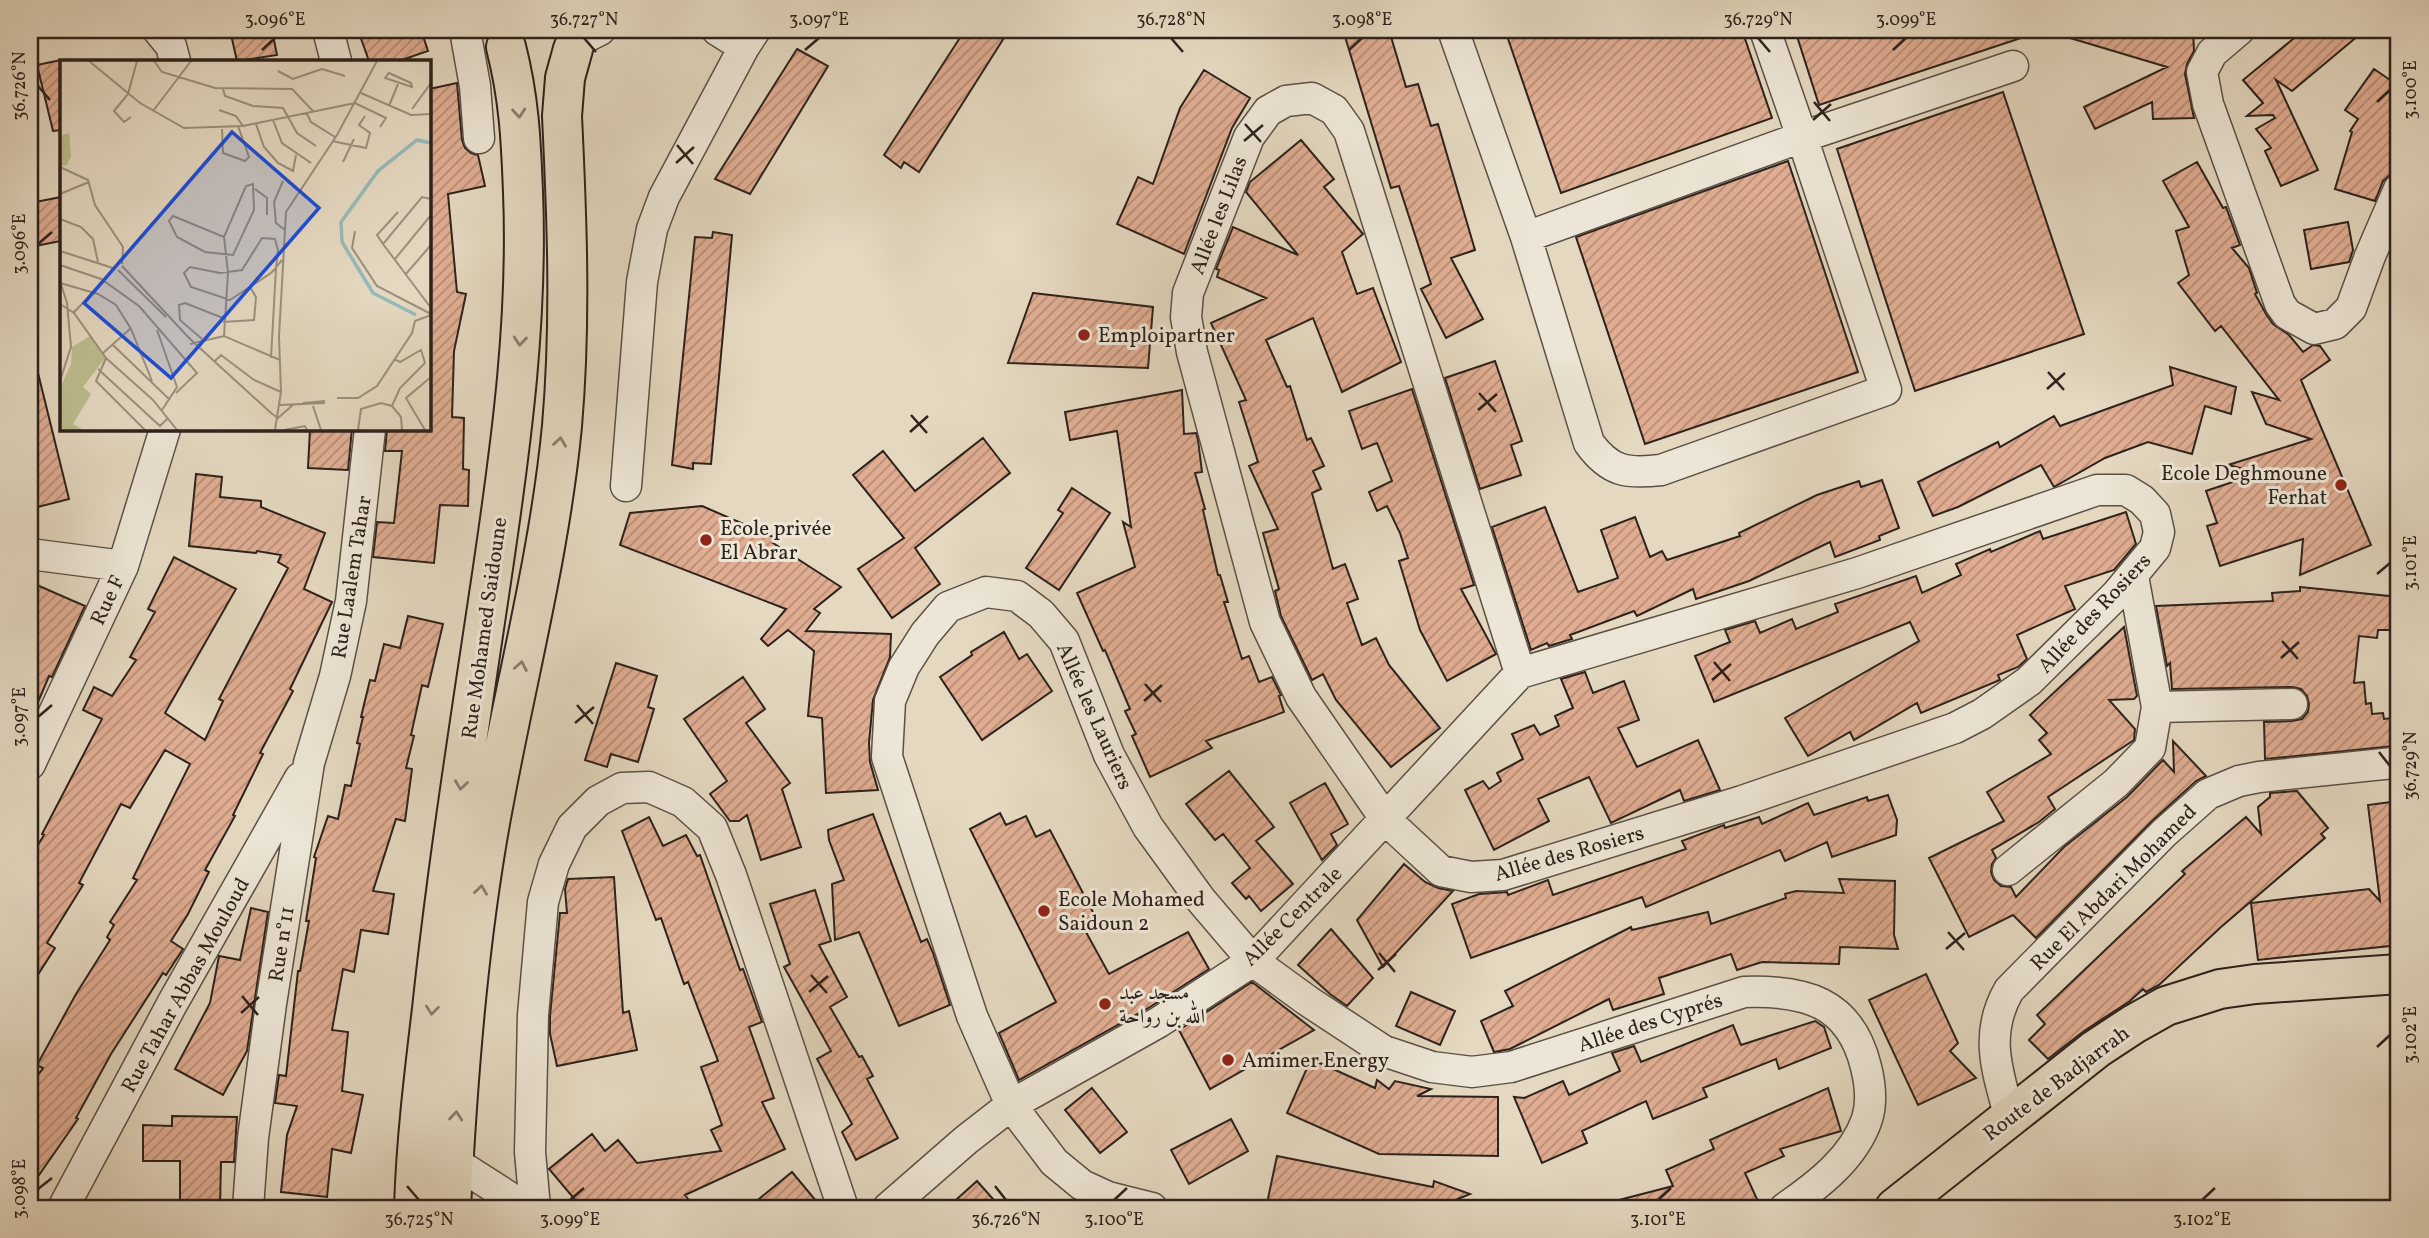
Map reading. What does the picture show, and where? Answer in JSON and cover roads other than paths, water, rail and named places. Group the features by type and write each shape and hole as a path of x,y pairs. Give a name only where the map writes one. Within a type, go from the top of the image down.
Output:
{"main road":[{"path":"499,38 519,55 535,59 551,58 588,36"},
{"name":"Rue Mohamed Saidoune","path":"451,1208 456,1121 481,889 494,798 548,528 562,429 568,339 562,116 565,78 588,36"},
{"name":"Rue Mohamed Saidoune","path":"414,1208 415,1156 440,935 507,472 520,346 525,245 521,140 516,86 499,38"},
{"name":"Route de Badjarrah","path":"1895,1208 2096,1049 2166,1006 2220,989 2255,984 2399,974"}],"street":[{"path":"158,30 171,46 175,60"},
{"path":"328,30 336,60"},
{"path":"466,30 475,86 479,138"},
{"path":"626,486 642,282 652,229 664,197 749,38 717,30"},
{"path":"1453,30 1526,237 1589,443 1598,456 1616,469 1637,473 1661,470 1886,390 1765,30"},
{"path":"2239,30 2212,53 2202,72 2208,104 2280,304 2287,314 2314,329 2335,324 2350,308 2399,189"},
{"path":"1526,237 1802,137 2012,66"},
{"name":"Allée les Lilas","path":"1386,820 1301,698 1265,622 1192,352 1186,317 1188,293 1249,137 1268,111 1286,101 1312,98 1334,110 1349,131 1520,673"},
{"name":"Rue F","path":"30,764 123,566 165,430"},
{"name":"Rue Laalem Tahar","path":"309,763 335,676 351,601 370,430"},
{"name":"Allée des Rosiers","path":"1386,820 1441,871 1471,877 1503,875 1742,801 1955,728 1982,714 2029,681 2077,636 2133,576 2155,548 2159,532 2155,514 2142,500 2126,490 2097,490 1857,573 1520,673"},
{"path":"30,554 123,566"},
{"path":"2008,870 2116,783 2150,748 2157,707 2133,576"},
{"name":"Allée les Lauriers","path":"1152,1208 1108,1197 1082,1185 1054,1162 1011,1105 972,1016 887,757 890,701 904,667 925,634 948,607 986,592 1017,596 1041,614 1064,641 1109,755 1148,827 1201,900 1253,961"},
{"name":"Allée Centrale","path":"888,1208 1011,1105 1159,1021 1253,961 1520,673"},
{"path":"2157,707 2292,704"},
{"name":"Rue Tahar Abbas Mouloud","path":"63,1208 172,1004 309,763"},
{"name":"Rue n°11","path":"248,1208 253,1138 269,1017 309,763"},
{"name":"Rue El Abdari Mohamed","path":"2010,1118 1993,1047 2004,998 2164,833 2208,794 2239,781 2393,763"},
{"path":"536,1208 530,1152 533,1016 543,902 554,864 572,827 598,801 622,788 649,788 683,802 712,828 731,875 843,1208"},
{"name":"Allée des Cyprés","path":"1253,961 1308,1002 1384,1051 1432,1067 1472,1072 1511,1067 1744,992 1778,991 1804,996 1828,1006 1854,1034 1864,1058 1870,1081 1867,1118 1857,1140 1839,1163 1785,1208"},
{"path":"415,1156 453,1161 526,1208"}],"place":[{"name":"Emploipartner","path":"1084,335"},
{"name":"Ecole Deghmoune Ferhat","path":"2341,485"},
{"name":"Ecole privée El Abrar","path":"706,540"},
{"name":"Ecole Mohamed Saidoun 2","path":"1044,911"},
{"name":"مسجد عبد الله بن رواحة","path":"1105,1004"},
{"name":"Amimer Energy","path":"1228,1060"}]}
